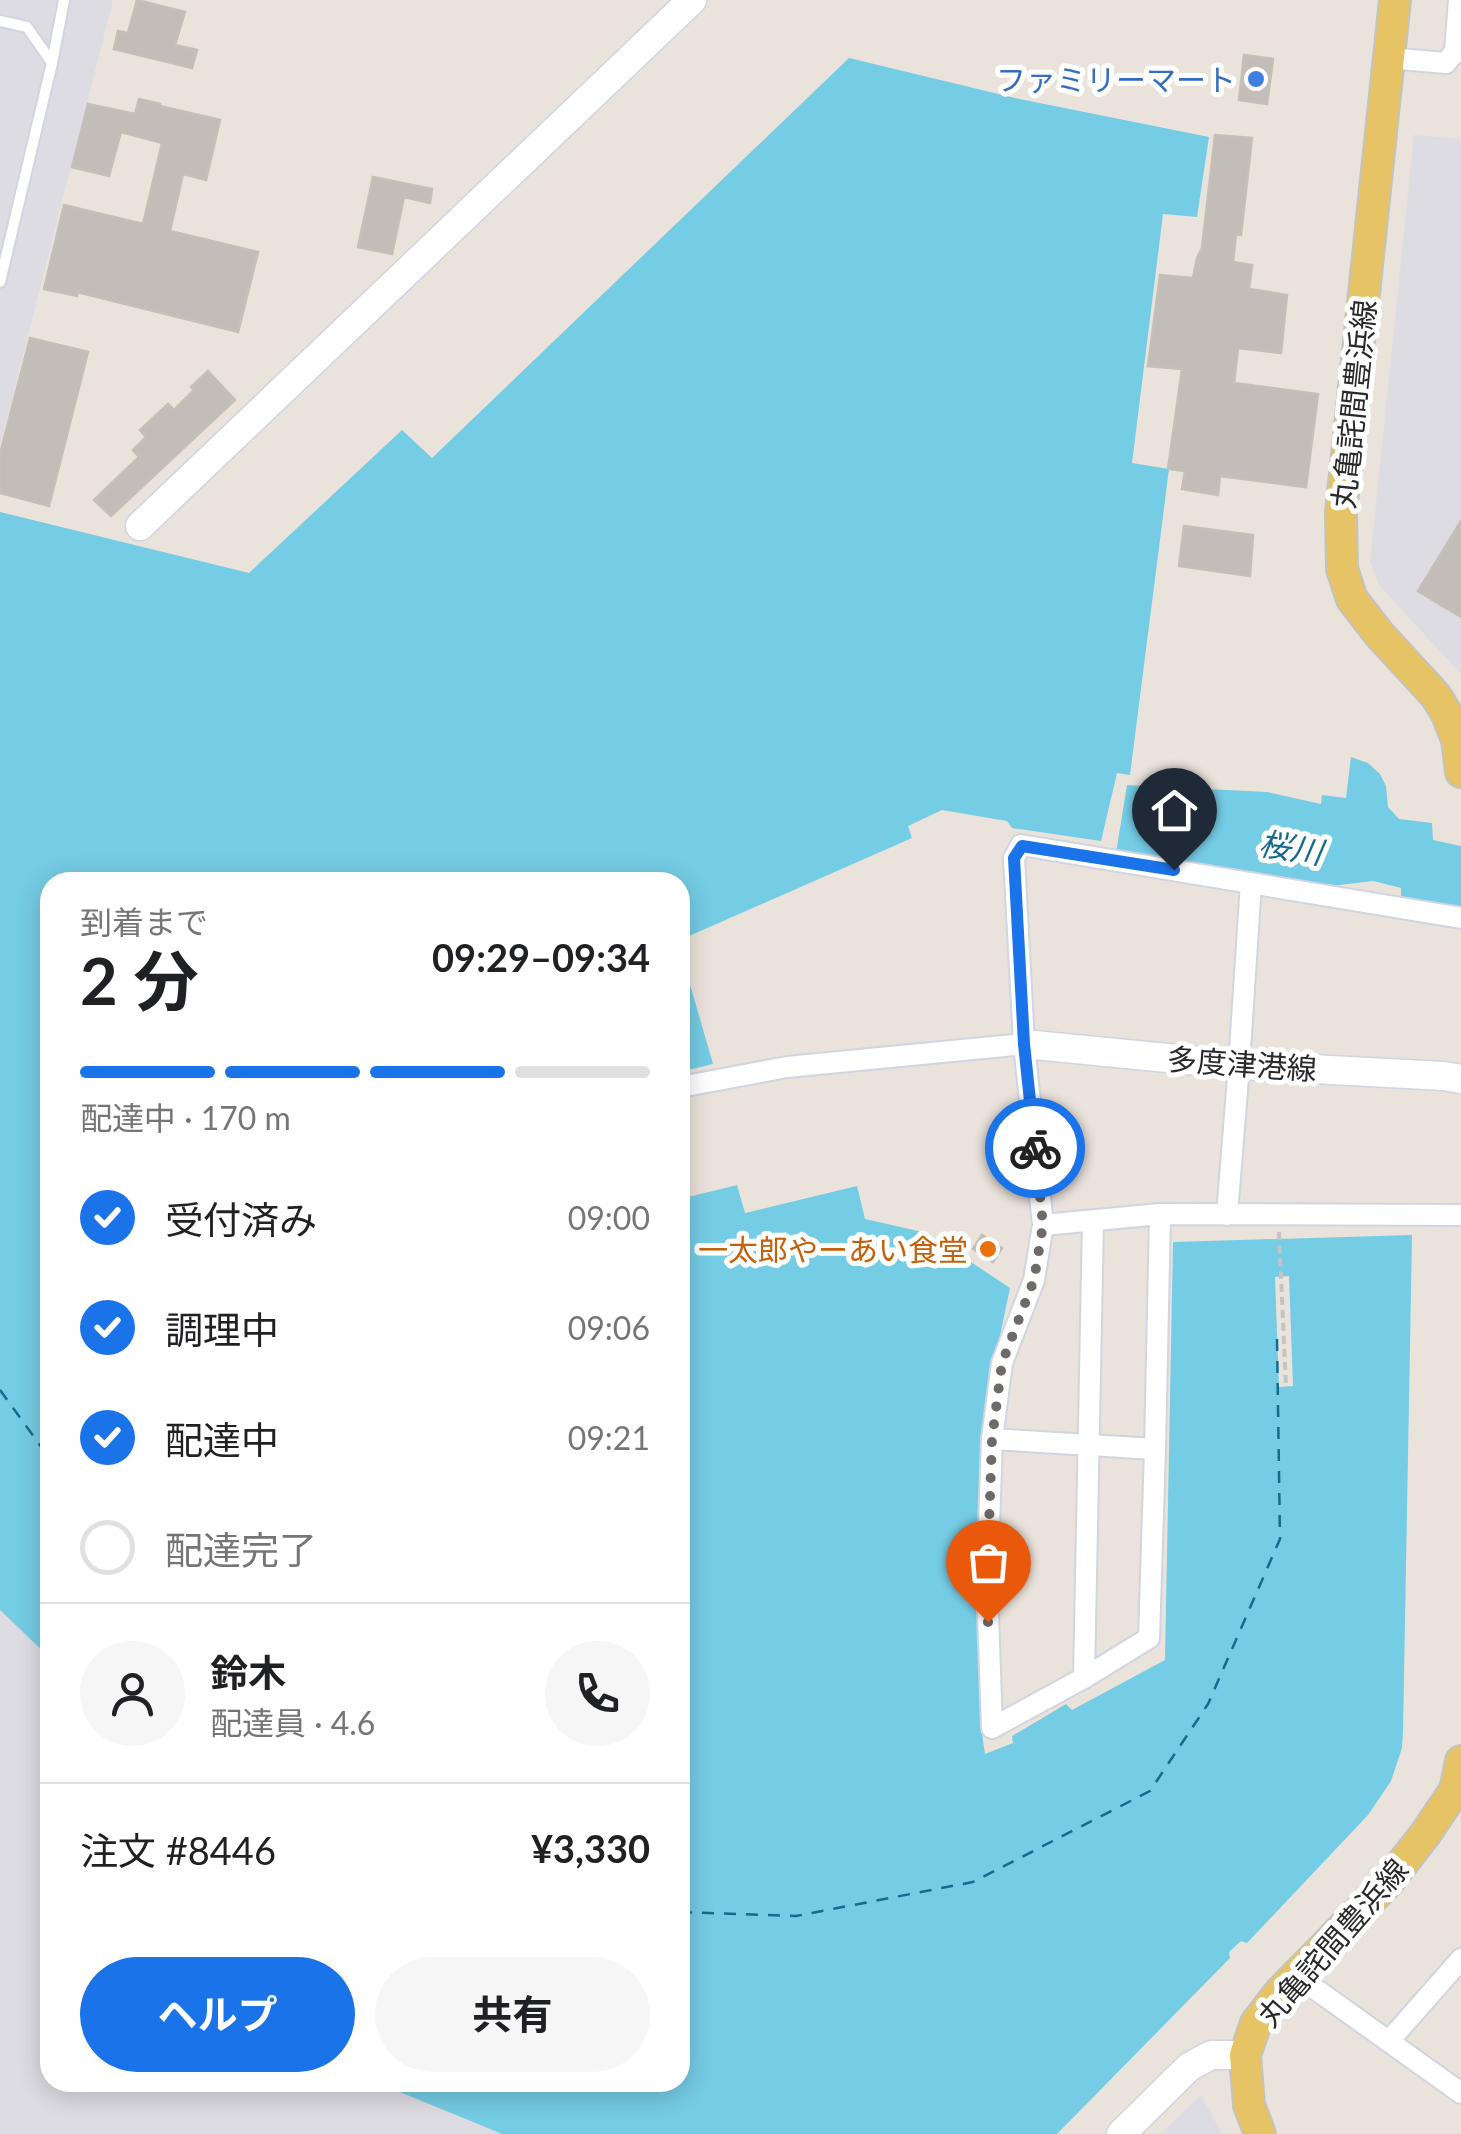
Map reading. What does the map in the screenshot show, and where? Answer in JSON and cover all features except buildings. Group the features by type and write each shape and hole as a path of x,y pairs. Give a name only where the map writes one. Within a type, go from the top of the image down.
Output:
{"main road":[{"name":"丸亀詫間豊浜線","path":"1388,1 1388,58 1341,512 1342,569 1352,599 1436,696 1457,740 1461,772"},
{"name":"丸亀詫間豊浜線","path":"1260,2134 1248,2105 1245,2055 1256,2024 1296,1976 1388,1882 1459,1782"}],"street":[{"path":"140,526 692,0"},
{"path":"1388,58 1446,63 1458,51 1459,0"},
{"path":"1160,1214 1150,1638 992,1728 987,1584 992,1439 1002,1363 1034,1280 1043,1225 1024,1044 1014,858 1022,846 1461,918"},
{"path":"1227,1215 1251,883"},
{"path":"690,1084 786,1067 1024,1044"},
{"name":"多度津港線","path":"1024,1044 1240,1065 1461,1079"},
{"path":"1043,1225 1160,1214 1461,1215"},
{"path":"1084,1678 1094,1221"},
{"path":"992,1439 1155,1449"},
{"path":"1389,2041 1461,1959"},
{"path":"1296,1976 1461,2093"},
{"path":"1121,2134 1189,2067 1212,2055 1245,2055"}],"lane":[{"path":"0,282 64,0"},
{"path":"0,21 27,27 52,62"}],"path":[{"path":"1279,1232 1286,1386"}],"shaded area":[{"path":"0,0 113,0 0,446"},
{"path":"1414,135 1461,139 1461,674 1379,585 1370,562"},
{"path":"0,1609 40,1648 40,2092 403,2092 504,2134 0,2134"},
{"path":"1201,2095 1222,2134 1161,2134"}],"water":[{"path":"849,58 1015,98 1209,137 1197,217 1163,214 1132,463 1169,469 1130,775 1117,773 1101,841 1012,828 1007,821 942,810 908,826 912,838 690,936 690,872 40,872 40,1648 0,1610 0,512 249,573 402,430 432,458"},
{"name":"桜川","path":"1351,757 1368,763 1380,774 1386,786 1388,807 1399,819 1432,823 1433,840 1461,846 1461,906 1401,900 1401,888 1373,881 1322,887 1116,853 1127,785 1267,792 1321,804 1322,795 1346,798"},
{"path":"690,985 713,1064 690,1070"},
{"path":"737,1185 745,1213 857,1186 865,1219 927,1233 1010,1288 989,1389 985,1723 981,1727 985,1754 1013,1743 1012,1736 1066,1704 1072,1710 1165,1660 1173,1242 1412,1235 1403,1732 1391,1781 1368,1815 1247,1943 1241,1941 1229,1952 1230,1958 1057,2134 502,2134 400,2092 690,2092 690,1197"}],"pier":[{"path":"1289,1276 1293,1386 1279,1387 1275,1277"}],"ferry route":[{"path":"690,1912 796,1916 973,1882 1150,1791 1208,1704 1280,1539 1277,1339"},
{"path":"0,1390 40,1445"}],"way so far":[{"path":"988,1622 992,1439 1002,1363 1034,1280 1043,1225 1035,1148"}],"place":[{"name":"ファミリーマート","path":"1256,79"},
{"name":"一太郎やーあい食堂","path":"988,1249"}],"route":[{"path":"1035,1148 1024,1044 1014,858 1022,846 1174,870"}]}
